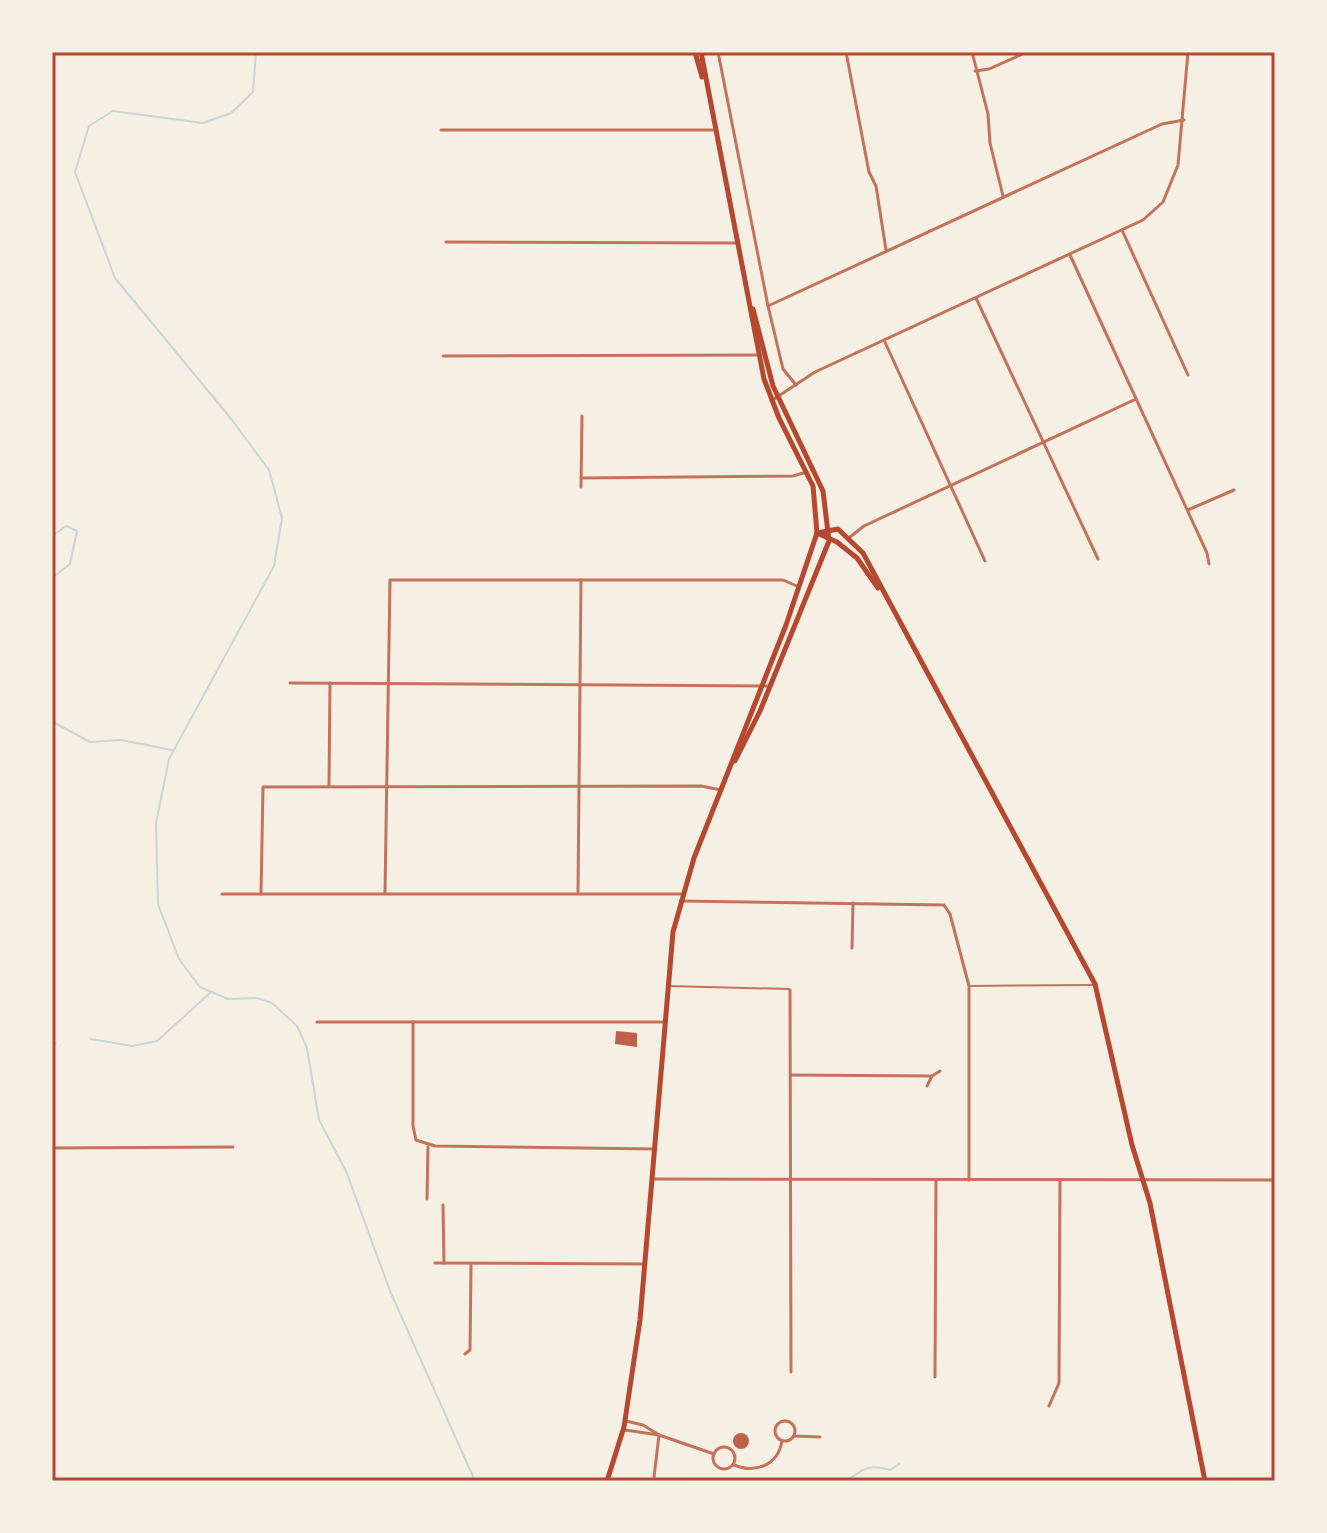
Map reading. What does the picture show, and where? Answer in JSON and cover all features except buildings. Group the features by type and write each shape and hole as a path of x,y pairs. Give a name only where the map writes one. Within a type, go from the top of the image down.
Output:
{"main road":[{"path":"698,52 762,355 775,400 813,486 817,533 800,587 730,770"},
{"path":"607,1481 625,1421 645,1264 668,986 681,898 721,790 771,686 829,541 823,491 801,444 775,400"},
{"path":"794,448 801,444"},
{"path":"817,533 838,529 850,537 863,553 1095,984 1141,1180 1150,1203 1205,1481"},
{"path":"817,533 837,542 857,558 881,591"}],"street":[{"path":"718,52 768,306 783,369 796,386"},
{"path":"846,52 869,172 876,186 886,250"},
{"path":"972,52 988,114 990,143 1003,197"},
{"path":"975,71 989,69 1027,52"},
{"path":"775,400 815,372 1143,220 1163,202 1178,165 1188,52"},
{"path":"768,306 1162,124 1184,120"},
{"path":"441,130 714,130"},
{"path":"1122,230 1188,375"},
{"path":"446,242 738,243"},
{"path":"1070,255 1188,510 1209,564"},
{"path":"976,298 1098,559"},
{"path":"884,340 985,561"},
{"path":"443,356 762,355"},
{"path":"850,537 864,526 1136,399"},
{"path":"581,487 582,416"},
{"path":"581,478 793,476 814,469"},
{"path":"1188,510 1234,490"},
{"path":"385,893 390,580 783,580 800,587"},
{"path":"578,894 581,580"},
{"path":"290,683 771,686"},
{"path":"329,786 330,683"},
{"path":"261,894 261,789 267,786 701,786 721,790"},
{"path":"222,894 578,894 944,905 950,914 969,986 969,1180"},
{"path":"852,948 853,903"},
{"path":"790,990 791,1372"},
{"path":"317,1022 665,1022"},
{"path":"413,1022 416,1140 429,1146 655,1149"},
{"path":"927,1086 932,1076 940,1071"},
{"path":"791,1075 932,1076"},
{"path":"427,1199 429,1146"},
{"path":"52,1148 233,1147"},
{"path":"653,1179 1275,1180"},
{"path":"935,1377 936,1180"},
{"path":"1049,1406 1059,1383 1060,1180"},
{"path":"443,1205 444,1263"},
{"path":"435,1263 645,1264"},
{"path":"465,1354 470,1350 471,1264"},
{"path":"625,1421 643,1425 659,1435"},
{"path":"782,1441 775,1433 781,1421 792,1423 794,1436"},
{"path":"623,1430 659,1435 714,1454"},
{"path":"654,1477 659,1435"},
{"path":"714,1454 715,1464 720,1468 733,1464 750,1469 768,1464 777,1455 782,1441 794,1436 820,1437"},
{"path":"714,1454 723,1447 730,1449 735,1454 733,1464"}],"lane":[{"path":"969,986 1095,984"},
{"path":"668,986 785,987 790,990"}],"waterway":[{"path":"256,52 253,92 231,113 203,123 113,111 89,126 75,172 115,278 232,420 269,470 282,518 274,566 169,759 156,823 158,904 179,959 200,987 228,999 257,998 272,1003 297,1026 307,1048 319,1120 346,1171 390,1291 475,1481"},
{"path":"52,531 55,534 66,526 77,531 70,564 52,578"},
{"path":"52,716 55,723 90,742 121,740 172,750"},
{"path":"91,1039 132,1046 157,1041 210,993"},
{"path":"52,1044 56,1043"},
{"path":"847,1481 867,1468 890,1470 899,1464"}]}
